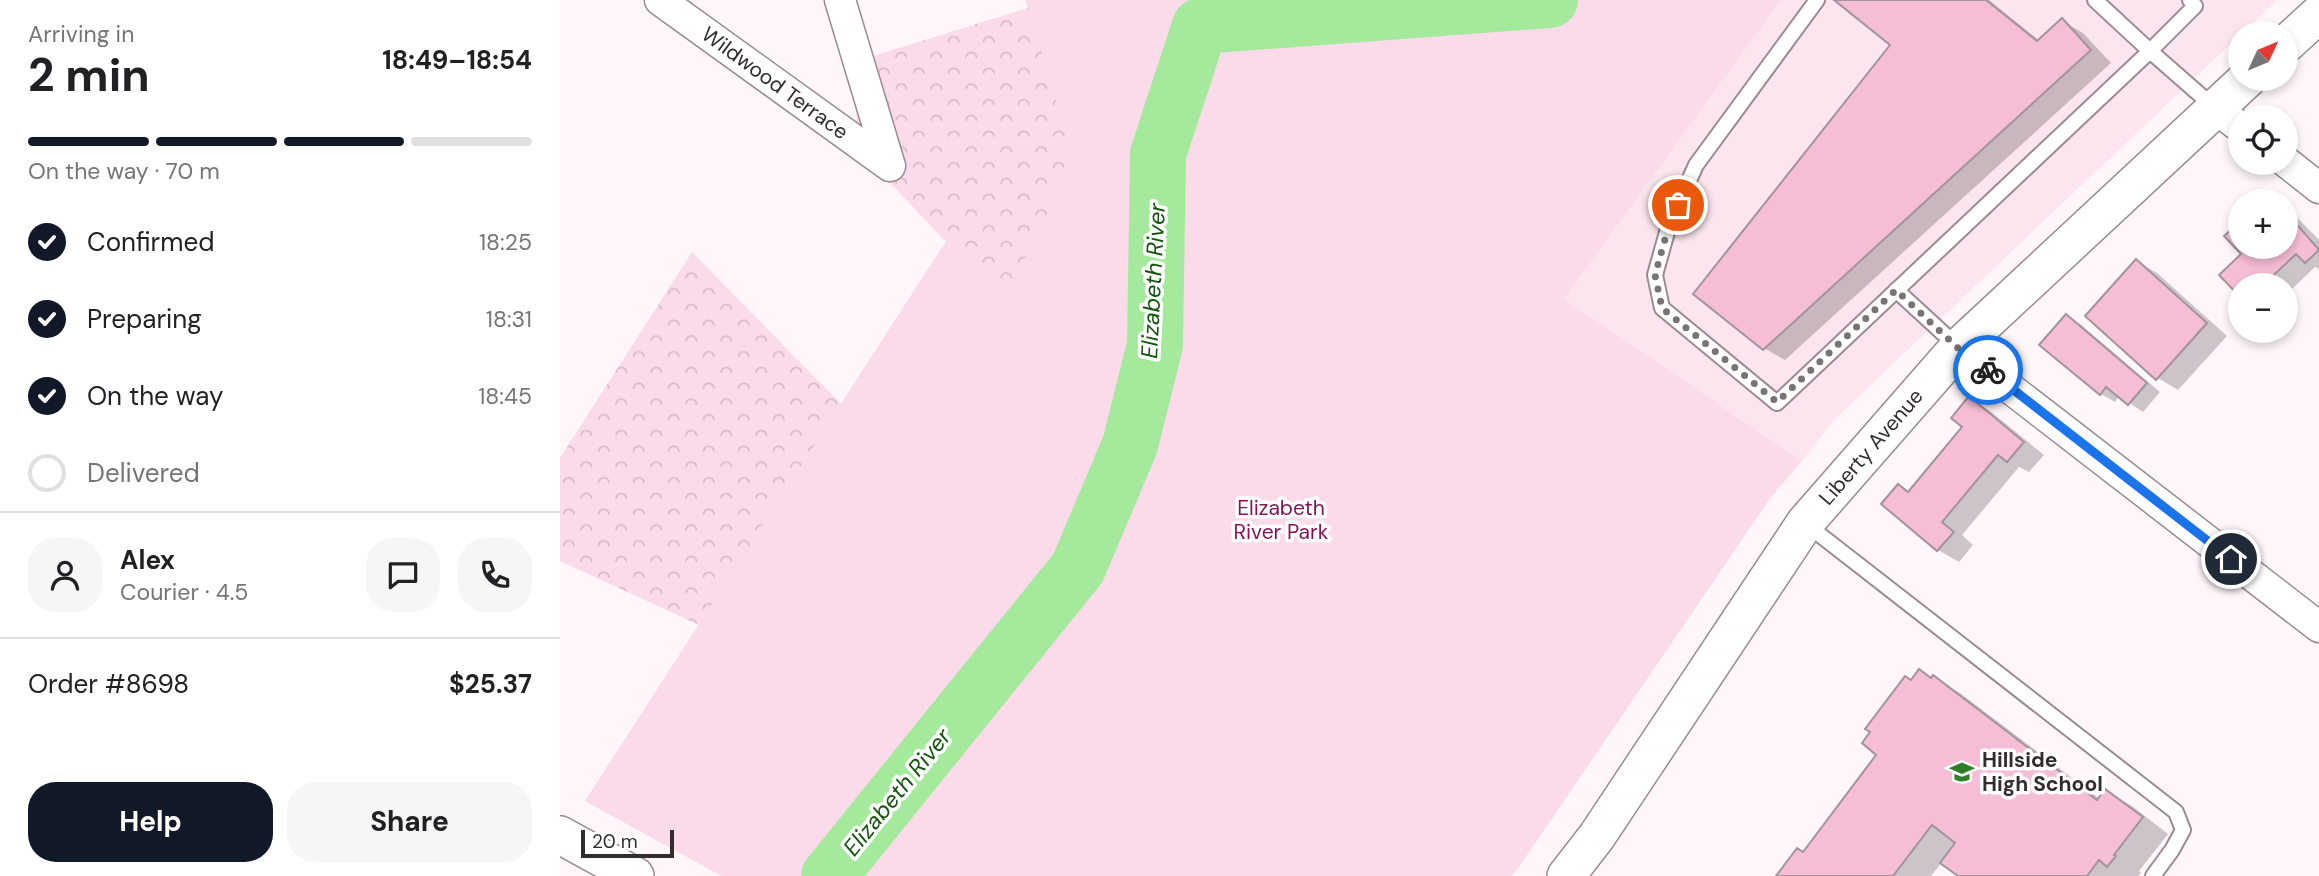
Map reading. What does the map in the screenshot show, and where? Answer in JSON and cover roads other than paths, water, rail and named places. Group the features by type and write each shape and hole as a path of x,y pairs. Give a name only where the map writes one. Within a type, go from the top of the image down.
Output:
{"street":[{"name":"Wildwood Terrace","path":"660,0 890,166 840,0"},
{"path":"2298,33 2319,13"},
{"name":"Liberty Avenue","path":"1566,876 1597,836 1805,523 1958,348 2228,117"},
{"path":"2298,171 2319,188"},
{"path":"1958,348 2319,627"},
{"path":"560,835 635,876"}],"lane":[{"path":"1817,0 1696,165 1669,225 1655,275 1662,308 1777,402 2150,51 2195,6 2190,0"},
{"path":"2095,0 2228,117"},
{"path":"2314,0 2319,7"},
{"path":"1896,290 1958,348"},
{"path":"1805,523 2176,812 2183,830 2153,876"}],"waterway":[{"name":"Elizabeth River","path":"829,876 1078,568 1130,445 1155,345 1158,154 1200,26 1550,0"}],"place":[{"name":"Hillside High School","path":"1962,772"}],"park label":[{"name":"Elizabeth River Park","path":"1281,520"}]}
